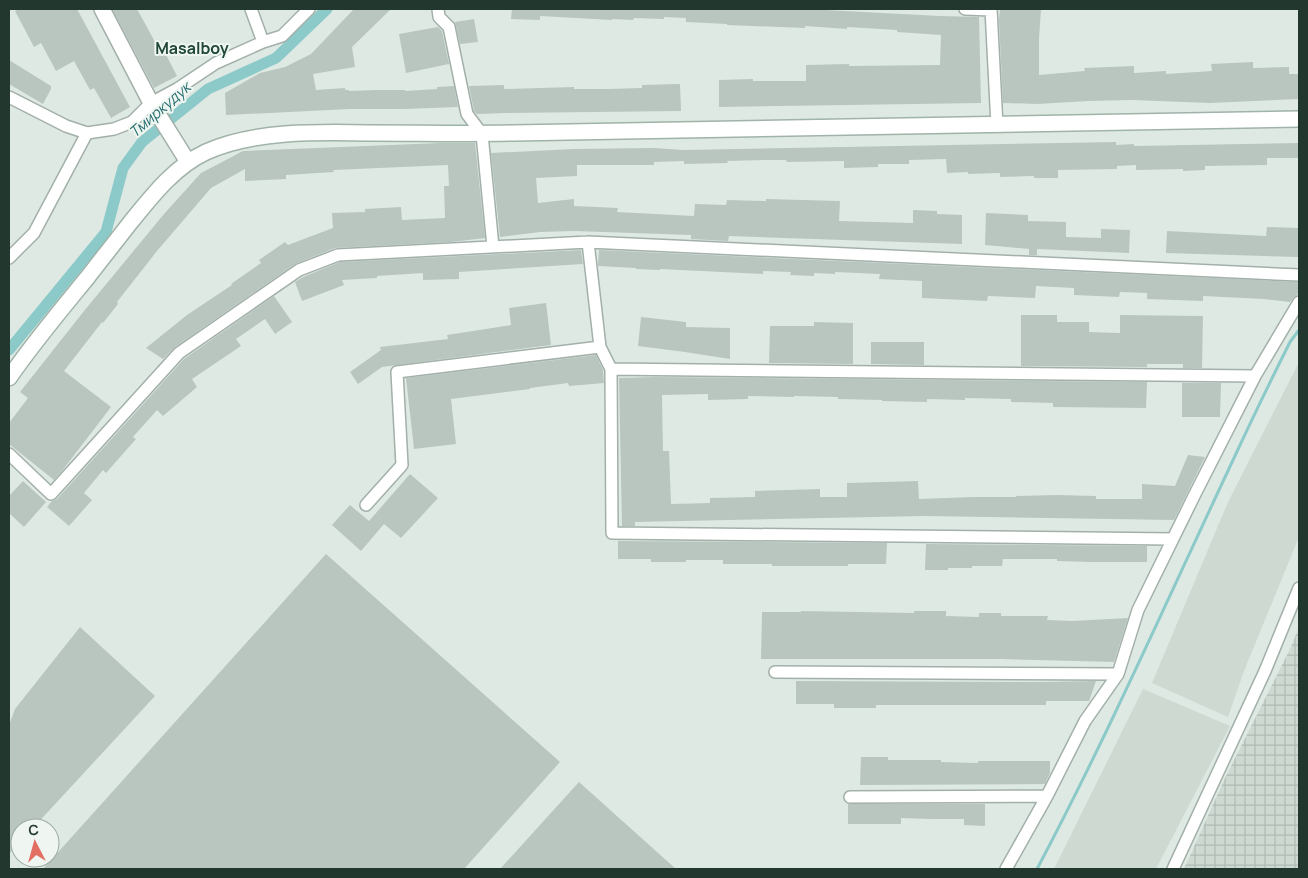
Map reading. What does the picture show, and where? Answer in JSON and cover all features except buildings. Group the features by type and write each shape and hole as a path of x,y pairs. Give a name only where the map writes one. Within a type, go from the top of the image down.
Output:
{"main road":[{"path":"102,9 152,103 188,162"},
{"path":"9,378 147,202 176,172 205,152 252,138 290,134 338,133 482,134 1299,119"}],"street":[{"path":"251,9 262,42"},
{"path":"9,97 66,126 87,133 114,129 132,122 152,103 216,63 262,42 282,36 310,9"},
{"path":"438,9 439,17 448,27 466,114 482,134 493,247"},
{"path":"965,9 991,10 997,126"},
{"path":"9,258 34,233 87,133"},
{"path":"588,242 600,347 611,369 612,533 1173,539"},
{"path":"9,454 51,494 179,353 299,270 338,255 588,242 1299,275"},
{"path":"1006,869 1086,721 1118,674 1138,610 1255,376 1299,302"},
{"path":"366,505 402,465 396,372 600,347"},
{"path":"611,369 1255,376"},
{"path":"1173,869 1265,671 1299,588"},
{"path":"775,672 1118,674"},
{"path":"850,797 1047,796"}],"shaded area":[{"path":"1299,362 1299,537 1244,671 1228,717 1152,683 1228,502"},
{"path":"1299,627 1299,869 1184,869 1224,780 1291,647"},
{"path":"1143,689 1230,726 1156,869 1054,869"}],"waterway":[{"name":"Тмиркудук","path":"9,350 106,232 123,168 142,142 208,89 276,58 327,9"},
{"path":"1037,869 1113,716 1290,342 1299,330"}],"district":[{"name":"Masalboy","path":"192,48"}]}
